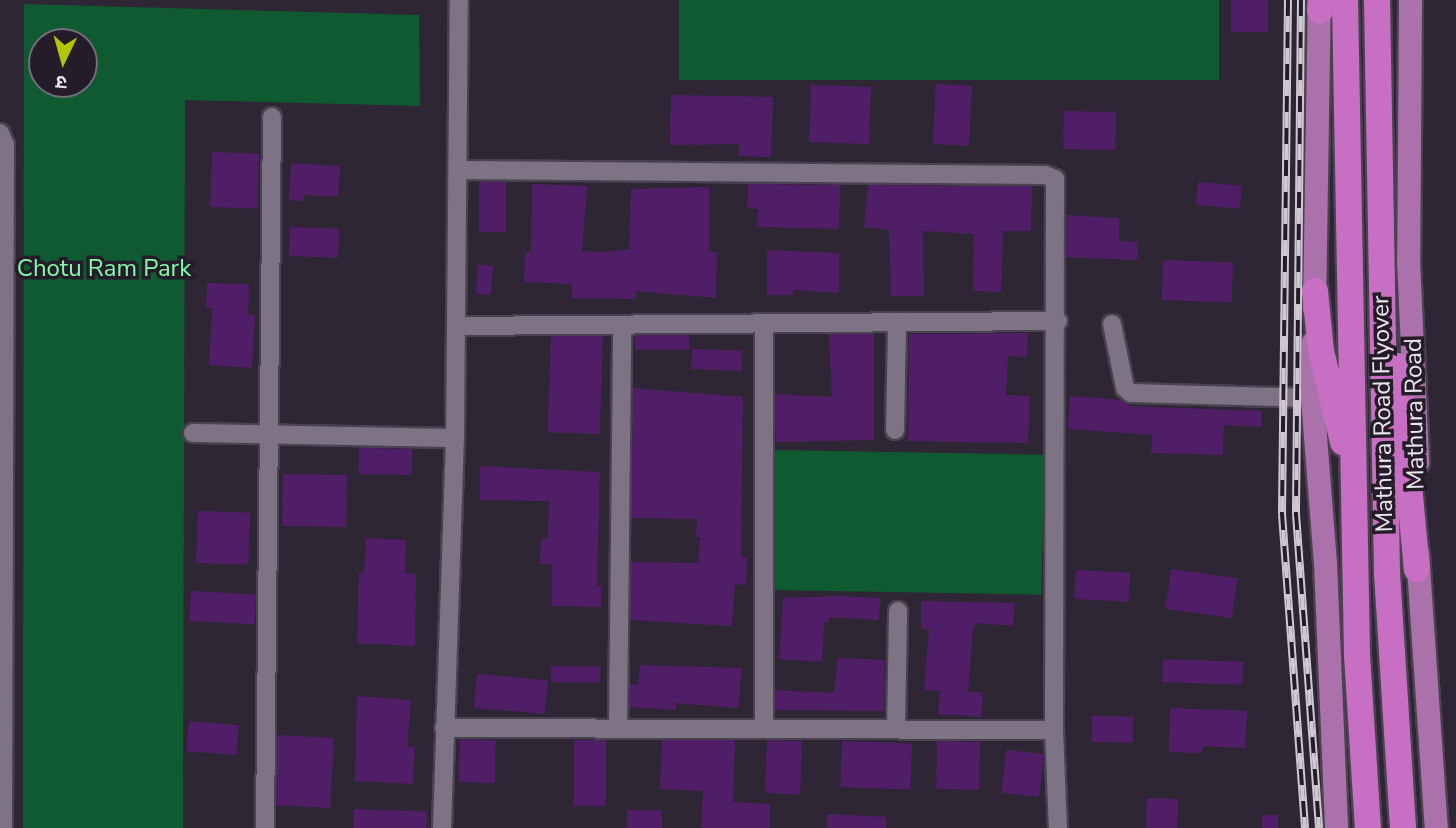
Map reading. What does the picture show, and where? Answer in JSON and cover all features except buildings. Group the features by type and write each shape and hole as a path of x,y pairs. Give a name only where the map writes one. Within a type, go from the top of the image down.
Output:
{"highway":[{"path":"1345,0 1354,488"},
{"name":"Mathura Road Flyover","path":"1377,0 1387,573 1403,828"},
{"path":"1380,282 1397,356 1416,569"},
{"path":"1315,290 1321,351 1354,488"},
{"name":"Mathura Road Flyover","path":"1354,488 1368,828"}],"main road":[{"name":"Mathura Road","path":"1410,0 1408,260 1418,392 1416,569 1436,828"},
{"path":"1320,4 1312,398 1325,563 1336,828"}],"street":[{"path":"442,828 455,438 459,0"},
{"path":"265,828 272,117"},
{"path":"0,133 5,145 3,828"},
{"path":"458,170 1045,176 1055,179 1058,321 1054,730 1058,828"},
{"path":"456,326 1058,321"},
{"path":"764,323 764,729"},
{"path":"895,430 897,323"},
{"path":"1112,324 1125,388 1131,393 1312,398"},
{"path":"618,729 622,325"},
{"path":"193,433 455,438"},
{"path":"896,729 898,611"},
{"path":"444,728 1054,730"}],"green space":[{"path":"679,0 1219,0 1219,80 679,80"},
{"name":"Chotu Ram Park","path":"24,4 419,15 420,106 185,100 183,828 23,828"},
{"path":"775,450 1044,455 1042,595 773,590"}],"railway":[{"path":"1288,0 1282,514 1305,828"},
{"path":"1301,0 1296,514 1319,828"}]}
